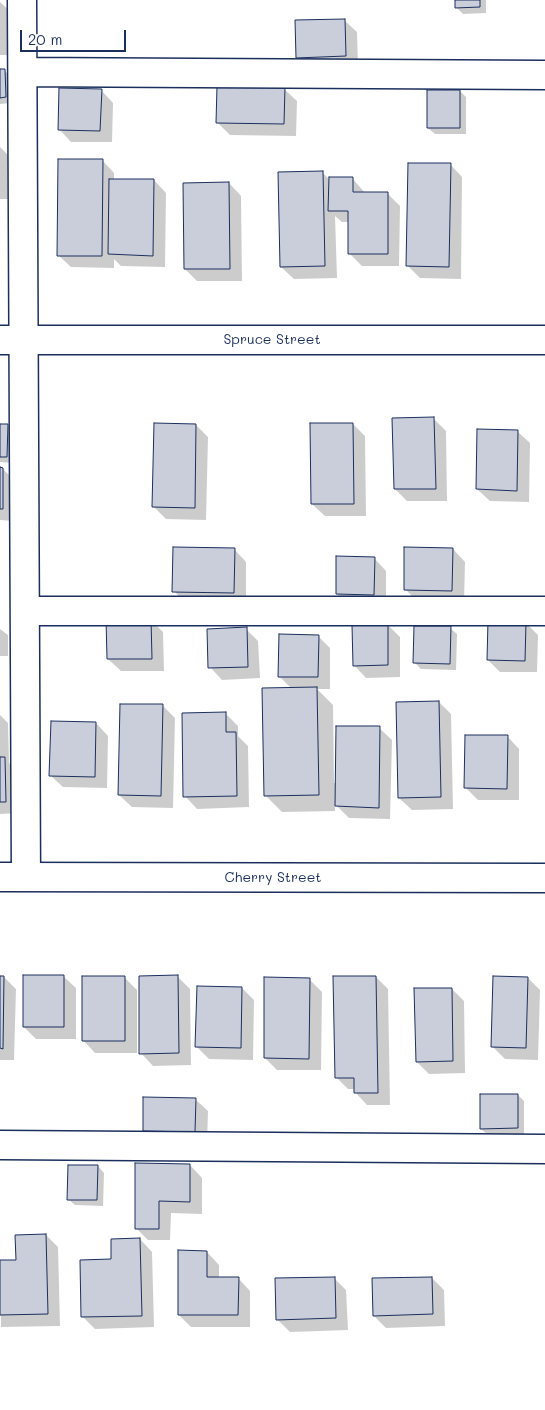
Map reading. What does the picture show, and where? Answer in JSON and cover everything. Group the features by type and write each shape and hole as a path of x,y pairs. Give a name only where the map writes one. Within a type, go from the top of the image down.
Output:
{"street":[{"path":"13,877 25,612 12,340 22,72 22,0"},
{"path":"22,72 545,75"},
{"name":"Spruce Street","path":"12,340 545,340"},
{"path":"25,612 545,612"},
{"name":"Cherry Street","path":"13,877 545,878"},
{"path":"0,1145 545,1149"}],"building":[{"path":"455,0 480,0 480,7 455,8"},
{"path":"345,19 346,56 296,58 295,20"},
{"path":"0,69 5,69 6,97 0,98"},
{"path":"217,86 285,87 284,124 216,123"},
{"path":"59,88 102,89 100,131 58,130"},
{"path":"427,90 460,90 460,128 427,128"},
{"path":"58,159 103,159 102,256 57,256"},
{"path":"408,163 451,163 449,267 406,266"},
{"path":"323,171 325,266 280,267 278,172"},
{"path":"329,177 353,177 353,192 388,192 388,254 348,254 348,211 328,211"},
{"path":"109,179 154,179 153,256 108,254"},
{"path":"229,182 230,269 184,269 183,183"},
{"path":"434,417 436,489 394,489 392,418"},
{"path":"154,423 196,424 195,508 152,507"},
{"path":"310,423 353,423 354,504 311,504"},
{"path":"0,424 8,424 7,457 0,457"},
{"path":"477,429 518,430 517,491 476,489"},
{"path":"0,467 3,468 3,509 0,509"},
{"path":"173,547 235,548 234,593 172,592"},
{"path":"404,547 453,548 452,591 404,590"},
{"path":"336,556 375,557 374,595 336,594"},
{"path":"106,619 151,619 152,659 107,659"},
{"path":"488,621 526,622 525,661 487,660"},
{"path":"388,624 388,665 353,666 352,625"},
{"path":"414,626 451,626 450,664 413,663"},
{"path":"247,627 248,667 208,668 207,629"},
{"path":"279,634 319,635 318,677 278,677"},
{"path":"317,687 319,795 264,796 262,688"},
{"path":"439,701 441,797 398,798 396,702"},
{"path":"120,704 163,704 161,796 118,795"},
{"path":"226,712 226,732 236,732 237,796 183,797 182,713"},
{"path":"51,721 96,722 95,777 49,776"},
{"path":"336,726 380,726 379,808 335,806"},
{"path":"465,735 508,735 507,789 464,788"},
{"path":"0,757 5,757 6,802 0,802"},
{"path":"23,975 64,975 64,1027 23,1027"},
{"path":"178,975 179,1053 139,1054 139,976"},
{"path":"0,976 4,976 3,1049 0,1048"},
{"path":"82,976 125,976 125,1041 82,1041"},
{"path":"333,976 376,976 378,1093 354,1093 354,1078 335,1078"},
{"path":"493,976 528,977 526,1048 491,1047"},
{"path":"264,977 310,978 309,1059 264,1058"},
{"path":"197,986 242,987 241,1048 195,1047"},
{"path":"414,988 452,988 453,1061 416,1062"},
{"path":"480,1094 518,1094 518,1128 480,1129"},
{"path":"143,1097 196,1098 195,1132 143,1131"},
{"path":"135,1163 190,1164 190,1202 159,1201 159,1229 135,1229"},
{"path":"68,1165 98,1165 97,1200 67,1200"},
{"path":"46,1234 48,1314 0,1315 0,1260 16,1260 15,1235"},
{"path":"140,1238 142,1316 81,1317 80,1260 111,1259 111,1239"},
{"path":"178,1250 207,1251 207,1277 239,1277 238,1315 178,1315"},
{"path":"335,1277 336,1318 276,1320 275,1278"},
{"path":"432,1277 433,1314 373,1316 372,1278"}]}
